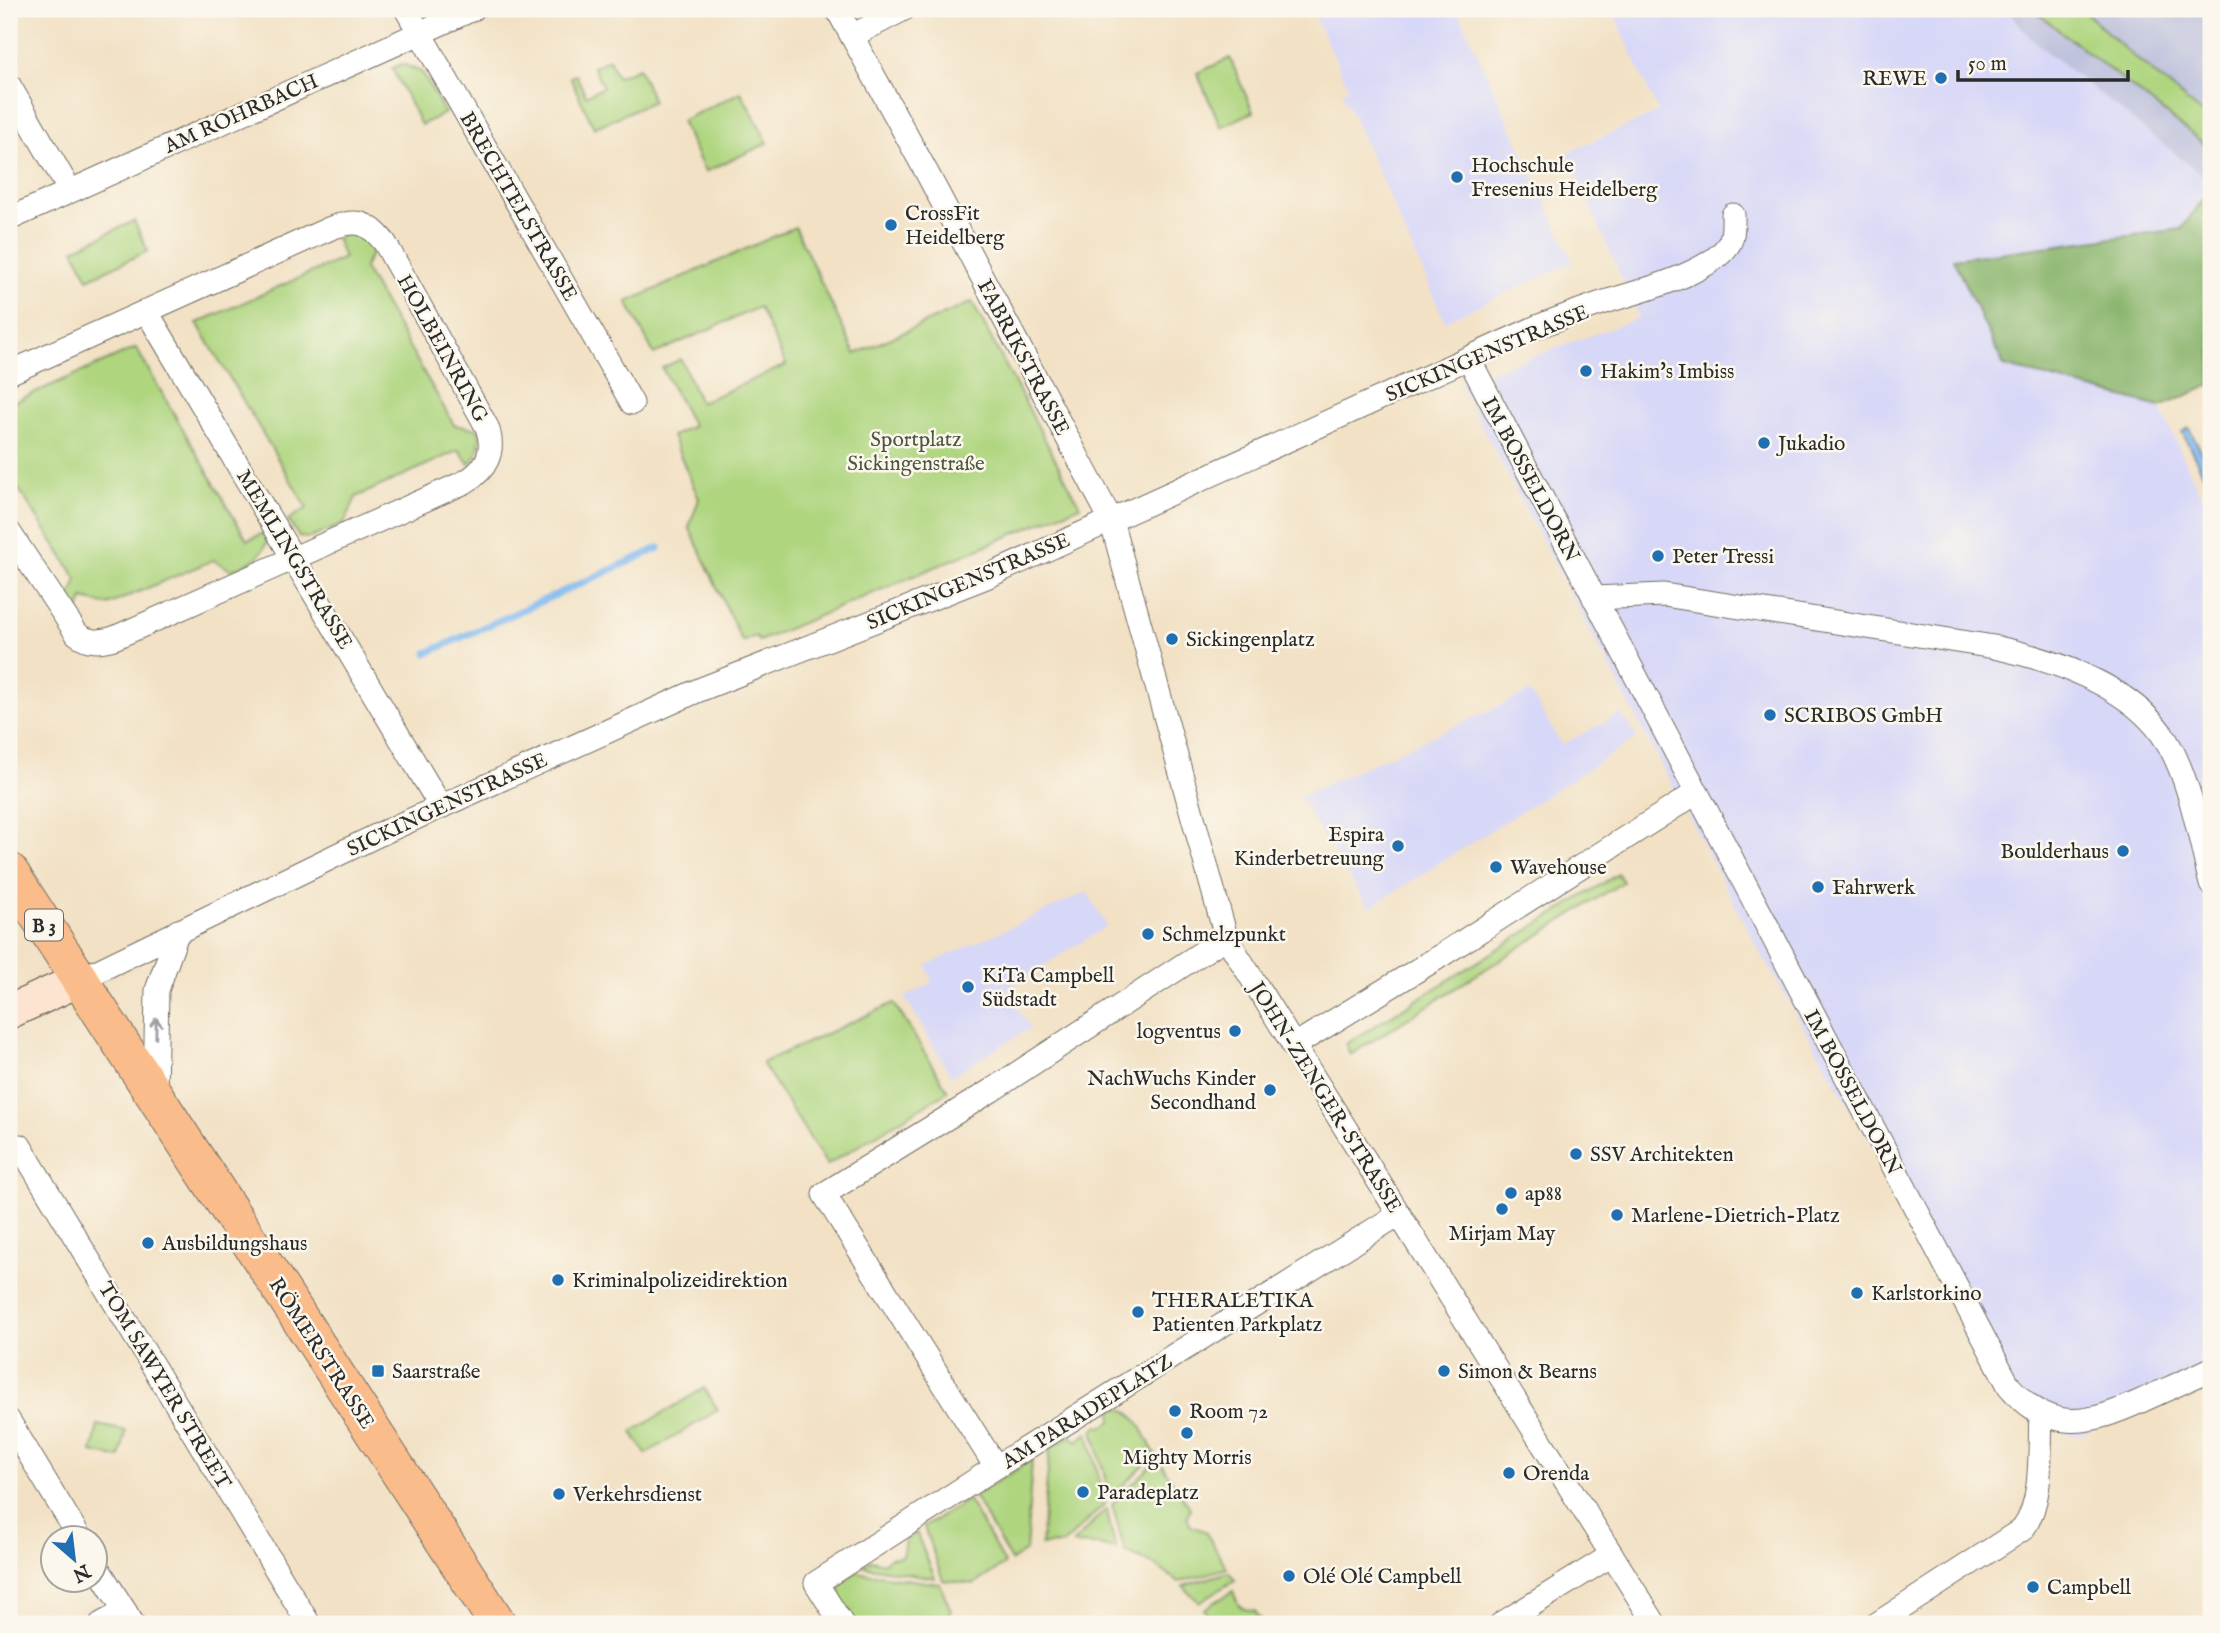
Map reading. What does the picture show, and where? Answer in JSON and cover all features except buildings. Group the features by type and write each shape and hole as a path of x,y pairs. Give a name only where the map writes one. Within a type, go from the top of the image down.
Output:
{"main road":[{"name":"RÖMERSTRASSE","path":"9,871 498,1624"},
{"name":"SICKINGENSTRASSE","path":"9,1012 79,980"}],"street":[{"name":"BRECHTELSTRASSE","path":"406,9 632,403"},
{"name":"AM ROHRBACH","path":"9,219 473,9"},
{"name":"FABRIKSTRASSE","path":"837,9 1111,520"},
{"path":"852,36 904,9"},
{"path":"9,85 70,191"},
{"name":"SICKINGENSTRASSE","path":"79,980 441,807 699,690 986,577 1539,326 1598,305 1637,295 1708,263 1721,253 1730,241 1734,229 1733,215"},
{"name":"HOLBEINRING","path":"9,373 346,223 367,225 385,243 488,427 492,448 488,460 474,477 465,482 114,639 101,642 83,639 77,634 9,532"},
{"name":"MEMLINGSTRASSE","path":"147,312 441,807"},
{"name":"IM BOSSELDORN","path":"1469,359 1998,1368 2019,1398 2041,1414 2067,1421 2099,1418 2211,1370"},
{"name":"JOHN-ZENGER-STRASSE","path":"1111,520 1226,937 1655,1624"},
{"path":"1594,598 1664,595 1994,647 2025,654 2104,686 2140,710 2166,740 2186,787 2211,884"},
{"path":"1293,1046 1434,960 1696,793"},
{"path":"155,1096 157,990 178,931"},
{"path":"996,1467 824,1194 992,1090 1226,937"},
{"name":"TOM SAWYER STREET","path":"20,1146 309,1624"},
{"name":"AM PARADEPLATZ","path":"842,1624 816,1583 1399,1214"},
{"path":"1877,1624 2023,1529 2033,1513 2036,1499 2041,1414"},
{"path":"9,1421 72,1524"},
{"path":"1501,1624 1612,1555"},
{"path":"102,1624 129,1618 108,1584"}],"shaded area":[{"name":"Hochschule Fresenius Heidelberg","path":"1311,9 1457,9 1573,262 1445,321 1342,92 1349,88"},
{"path":"1612,9 2007,9 2032,40 2211,182 2211,189 2181,229 1953,260 2004,366 2160,407 2211,516 2211,1383 2077,1436 2033,1423 1759,950 1459,383 1639,318 1567,153 1658,112"},
{"path":"2007,9 2211,9 2211,182 2032,40"},
{"name":"Espira Kinderbetreuung","path":"1530,692 1562,745 1621,713 1637,738 1369,908 1299,797"},
{"name":"KiTa Campbell Südstadt","path":"1087,892 1107,926 1005,990 1031,1028 951,1076 905,997 932,983 927,965"}],"green space":[{"path":"2032,9 2082,9 2211,121 2211,149"},
{"path":"1230,58 1253,112 1221,127 1197,73"},
{"path":"609,59 617,77 639,68 653,101 594,128 570,77 576,75 586,96 603,87 593,67"},
{"path":"402,64 422,72 445,113 421,125 392,68"},
{"path":"741,92 768,143 705,172 681,121"},
{"path":"2211,189 2211,385 2160,407 2004,366 1953,259 2181,229"},
{"path":"134,221 148,251 88,279 74,249"},
{"name":"Sportplatz Sickingenstraße","path":"795,227 855,354 972,302 1080,506 759,641 756,636 742,642 689,527 699,499 672,436 693,426 662,368 681,359 700,403 786,365 759,307 654,354 627,302"},
{"path":"354,231 366,237 374,248 364,268 454,425 479,429 479,448 469,464 459,450 356,497 344,524 310,538 299,537 288,520 307,508 197,323 344,258 336,238"},
{"path":"136,348 247,540 264,533 268,540 254,560 231,570 213,560 108,605 83,599 77,617 68,604 77,579 9,474 9,404"},
{"path":"1618,874 1623,882 1350,1055 1346,1044"},
{"path":"894,1003 948,1091 827,1165 762,1063"},
{"path":"704,1388 718,1410 646,1454 632,1432"},
{"path":"1118,1408 1136,1419 1155,1454 1110,1498 1093,1430 1112,1421 1112,1410"},
{"path":"98,1425 126,1431 120,1458 92,1452"},
{"path":"1088,1433 1105,1504 1063,1544 1041,1545 1050,1448 1071,1436 1077,1441"},
{"path":"1158,1459 1190,1508 1187,1518 1191,1526 1205,1531 1227,1568 1179,1582 1153,1564 1125,1552 1112,1504"},
{"path":"1032,1460 1026,1551 1011,1561 974,1496"},
{"path":"968,1500 1005,1564 974,1584 943,1580 924,1527"},
{"path":"1106,1509 1116,1549 1072,1544"},
{"path":"916,1532 935,1578 862,1566 872,1560 883,1563 890,1558 902,1556 906,1539"},
{"path":"856,1572 940,1584 951,1611 944,1624 856,1624 843,1603 840,1590 847,1578"},
{"path":"1229,1572 1235,1580 1199,1602 1183,1586"},
{"path":"1233,1591 1240,1605 1255,1611 1263,1624 1214,1624 1204,1609"}],"water":[{"path":"2189,428 2211,470 2211,489 2182,432"}],"waterway":[{"path":"427,653 659,548"}],"place":[{"name":"REWE","path":"1941,78"},
{"name":"Hochschule Fresenius Heidelberg","path":"1457,177"},
{"name":"CrossFit Heidelberg","path":"891,225"},
{"name":"Hakim's Imbiss","path":"1586,371"},
{"name":"Jukadio","path":"1764,443"},
{"name":"Peter Tressi","path":"1658,556"},
{"name":"Sickingenplatz","path":"1172,639"},
{"name":"SCRIBOS GmbH","path":"1770,715"},
{"name":"Espira Kinderbetreuung","path":"1398,846"},
{"name":"Boulderhaus","path":"2123,851"},
{"name":"Wavehouse","path":"1496,867"},
{"name":"Fahrwerk","path":"1818,887"},
{"name":"Schmelzpunkt","path":"1148,934"},
{"name":"KiTa Campbell Südstadt","path":"968,987"},
{"name":"logventus","path":"1235,1031"},
{"name":"NachWuchs Kinder Secondhand","path":"1270,1090"},
{"name":"SSV Architekten","path":"1576,1154"},
{"name":"ap88","path":"1511,1193"},
{"name":"Mirjam May","path":"1502,1209"},
{"name":"Marlene-Dietrich-Platz","path":"1617,1215"},
{"name":"Ausbildungshaus","path":"148,1243"},
{"name":"Kriminalpolizeidirektion","path":"558,1280"},
{"name":"Karlstorkino","path":"1857,1293"},
{"name":"THERALETIKA Patienten Parkplatz","path":"1138,1312"},
{"name":"Saarstraße","path":"378,1371"},
{"name":"Simon & Bearns","path":"1444,1371"},
{"name":"Room 72","path":"1175,1411"},
{"name":"Mighty Morris","path":"1187,1433"},
{"name":"Orenda","path":"1509,1473"},
{"name":"Paradeplatz","path":"1083,1492"},
{"name":"Verkehrsdienst","path":"559,1494"},
{"name":"Olé Olé Campbell","path":"1289,1576"},
{"name":"Campbell","path":"2033,1587"}]}
